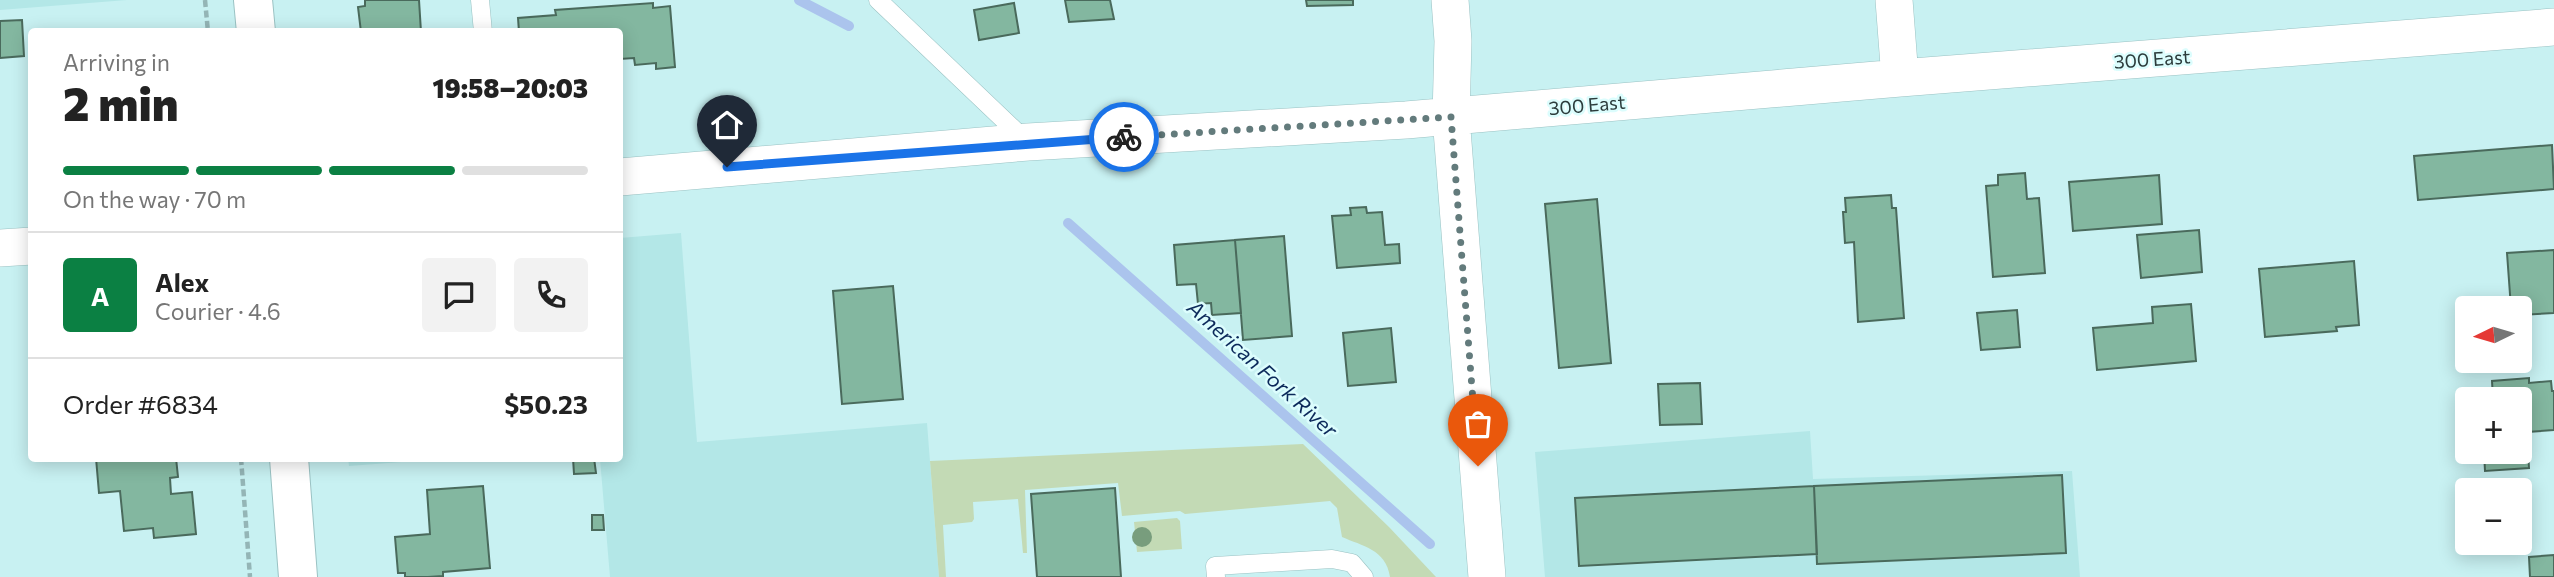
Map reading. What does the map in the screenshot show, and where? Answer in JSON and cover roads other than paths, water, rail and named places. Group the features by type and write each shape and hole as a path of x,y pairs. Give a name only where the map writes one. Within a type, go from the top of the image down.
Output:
{"street":[{"path":"253,0 256,28"},
{"path":"1450,0 1453,41 1451,117 1486,577"},
{"path":"1894,0 1900,78"},
{"name":"300 East","path":"623,177 1028,142 1451,117 1900,78 2554,27"},
{"path":"0,248 28,246"},
{"path":"289,462 298,577"}],"lane":[{"path":"480,0 483,28"},
{"path":"878,0 1028,142"},
{"path":"1216,577 1215,566 1332,559 1352,563 1364,577"}],"waterway":[{"name":"American Fork River","path":"799,0 849,26"},
{"name":"American Fork River","path":"1068,223 1430,544"}]}
